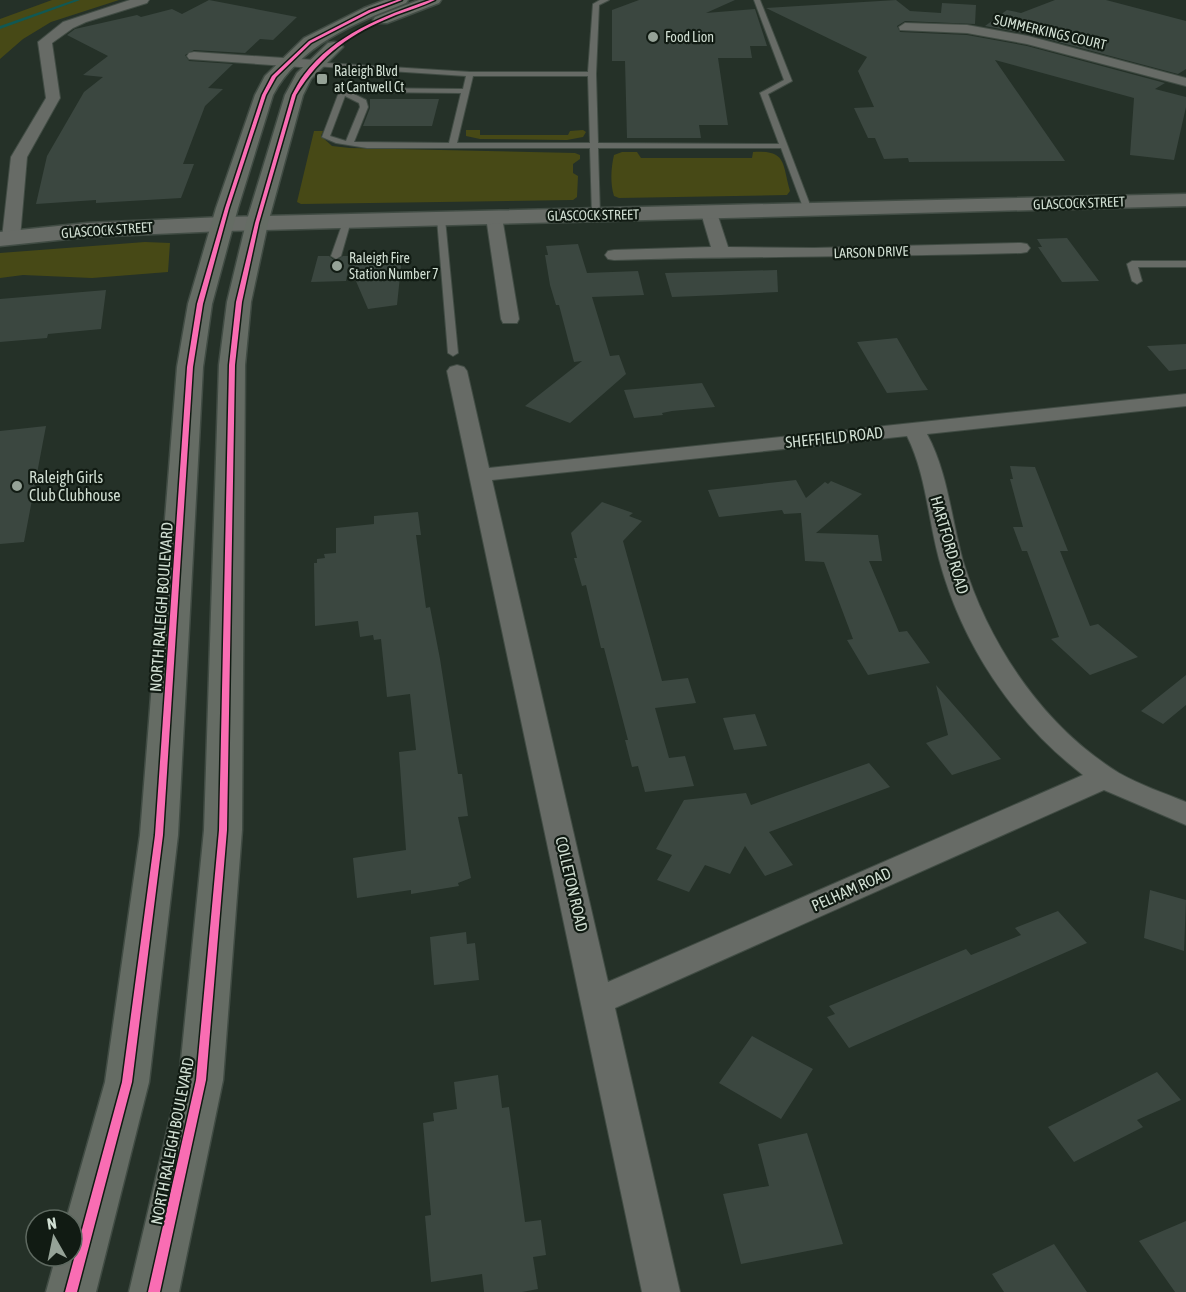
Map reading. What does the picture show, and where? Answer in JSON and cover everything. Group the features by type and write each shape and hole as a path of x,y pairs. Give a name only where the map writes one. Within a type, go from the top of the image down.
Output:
{"main road":[{"name":"NORTH RALEIGH BOULEVARD","path":"154,1292 201,1080 223,830 232,365 239,302 240,223 264,95 274,76 286,62 310,42 370,11 400,0"},
{"name":"NORTH RALEIGH BOULEVARD","path":"72,1292 127,1082 159,835 190,367 200,304 240,223 303,77 335,45 391,15 433,0"}],"street":[{"path":"5,239 19,157 53,98 45,42 68,25 81,19 143,0"},
{"name":"SUMMERKINGS COURT","path":"905,27 967,28 1028,40 1186,82"},
{"path":"194,56 314,64"},
{"name":"GLASCOCK STREET","path":"5,239 87,230 240,223 1186,200"},
{"path":"708,213 721,252"},
{"path":"494,217 510,319"},
{"name":"LARSON DRIVE","path":"614,255 1021,248"},
{"name":"COLLETON ROAD","path":"455,362 482,475 661,1292"},
{"name":"SHEFFIELD ROAD","path":"482,475 1186,400"},
{"name":"HARTFORD ROAD","path":"913,428 924,447 951,562 971,614 999,668 1044,727 1104,778 1186,814"},
{"name":"PELHAM ROAD","path":"598,1001 1104,778"}],"lane":[{"path":"596,215 592,74 596,4 606,0"},
{"path":"757,0 788,81 764,93 808,210"},
{"path":"314,64 470,74 592,74"},
{"path":"452,145 470,74"},
{"path":"466,91 360,90 342,94 326,137 333,142 349,144 785,146"},
{"path":"347,93 363,102 364,106 349,144"},
{"path":"441,219 448,315 455,362"},
{"path":"336,256 347,221"},
{"path":"1137,281 1132,264 1186,264"}],"shaded area":[{"path":"52,0 119,0 51,22 23,39 0,59 0,19"},
{"path":"466,130 480,130 480,135 568,135 570,131 583,130 586,132 583,137 567,140 480,139 466,136"},
{"path":"314,131 323,131 321,136 332,146 350,148 575,153 580,155 580,159 573,164 573,173 578,176 577,197 573,200 301,204 297,202"},
{"path":"622,152 637,152 641,158 752,158 753,152 772,153 778,156 784,166 790,191 787,195 619,198 614,196 612,170 614,155"},
{"path":"145,242 170,243 168,272 92,278 23,275 0,278 0,253"}],"building":[{"path":"209,0 297,17 273,40 260,39 245,53 194,50 185,55 189,61 233,64 208,88 223,89 205,106 183,164 194,164 181,198 36,204 47,156 84,92 103,77 83,75 108,56 67,35 75,29 137,15 141,17 172,9 182,14"},
{"path":"639,0 735,0 706,13 755,9 767,46 750,46 752,58 718,58 728,125 699,125 701,138 627,138 625,61 612,61 612,10"},
{"path":"896,0 910,11 941,13 942,3 976,5 975,24 905,21 897,26 900,32 967,35 1027,46 1165,83 1155,89 1186,97 1186,107 1174,160 1130,155 1134,98 995,60 1065,161 909,162 908,158 884,159 875,138 868,138 854,108 874,107 858,71 867,57 766,8"},
{"path":"1055,0 1106,0 1186,21 1186,69 1178,74 1028,34 985,26 1007,10 1021,13"},
{"path":"370,99 439,99 432,126 363,126 370,108"},
{"path":"1067,238 1099,281 1062,282 1038,247 1042,247 1037,239"},
{"path":"578,244 587,273 638,271 644,295 592,297 610,356 619,355 626,374 570,423 525,406 582,361 574,362 559,305 556,305 550,285 545,255 548,255 546,246"},
{"path":"318,256 329,256 335,261 343,256 350,256 350,258 402,257 397,305 368,309 349,265 346,281 311,282"},
{"path":"777,270 778,292 672,297 665,273"},
{"path":"106,290 101,329 48,334 47,338 0,342 0,299"},
{"path":"897,338 928,390 887,393 857,342"},
{"path":"1186,344 1186,369 1169,371 1147,346"},
{"path":"702,383 715,407 672,411 662,413 663,415 634,418 624,390"},
{"name":"Raleigh Girls Club Clubhouse","path":"46,426 24,542 0,544 0,431"},
{"path":"1010,466 1035,467 1068,551 1060,551 1090,626 1098,624 1138,657 1090,675 1051,639 1059,637 1027,551 1022,551 1013,527 1023,527 1010,479 1013,479"},
{"path":"796,480 806,498 825,482 828,484 831,481 862,494 816,533 878,535 882,561 869,561 899,632 907,631 930,663 868,675 847,640 853,639 824,562 805,561 801,513 784,514 782,510 719,517 708,490"},
{"path":"602,502 633,513 629,516 642,521 623,541 662,681 688,678 696,703 655,708 669,758 685,756 694,786 645,792 638,766 632,767 625,740 628,740 604,648 601,648 586,585 582,586 574,558 577,558 571,533"},
{"path":"418,512 421,535 416,535 426,608 430,607 458,774 462,774 468,816 458,817 471,878 458,883 459,886 411,894 411,890 357,898 353,858 406,850 399,752 416,750 410,694 387,697 381,639 374,640 373,635 360,637 358,621 315,626 314,563 317,563 317,559 325,558 324,554 336,553 336,528 374,524 374,516"},
{"path":"1186,675 1186,705 1163,724 1141,711"},
{"path":"936,685 1001,759 952,775 926,743 948,735"},
{"path":"755,714 767,746 734,750 723,718"},
{"path":"869,763 890,787 769,832 793,865 765,876 745,846 730,874 705,865 689,892 657,880 672,855 656,849 684,800 746,793 751,805"},
{"path":"1150,890 1186,900 1184,951 1144,938"},
{"path":"1058,911 1087,943 849,1048 827,1017 835,1014 829,1006 966,949 971,955 1021,935 1015,928"},
{"path":"466,932 467,944 475,943 479,980 434,985 430,937"},
{"path":"752,1036 813,1069 781,1119 719,1083"},
{"path":"1157,1072 1181,1100 1137,1120 1143,1127 1074,1162 1048,1127"},
{"path":"498,1075 502,1108 509,1107 525,1222 541,1220 546,1255 533,1257 538,1289 522,1292 484,1292 482,1274 431,1282 425,1216 431,1215 423,1123 434,1121 433,1113 457,1109 454,1082"},
{"path":"807,1133 843,1244 741,1264 723,1194 769,1186 758,1144"},
{"path":"1186,1221 1186,1292 1175,1292 1139,1241"},
{"path":"1054,1244 1087,1292 1004,1292 992,1274"}],"waterway":[{"path":"0,28 78,0"}],"cycle path":[{"path":"71,1292 127,1082 159,835 190,367 200,304 227,208 264,95 274,76 310,42 370,11 400,0"},
{"path":"154,1292 201,1080 223,830 232,365 239,302 257,223 294,95 305,76 319,60 353,34 392,15 433,0"}],"place":[{"name":"Food Lion","path":"653,37"},
{"name":"Raleigh Blvd at Cantwell Ct","path":"322,79"},
{"name":"Raleigh Fire Station Number 7","path":"337,266"},
{"name":"Raleigh Girls Club Clubhouse","path":"17,486"}]}
